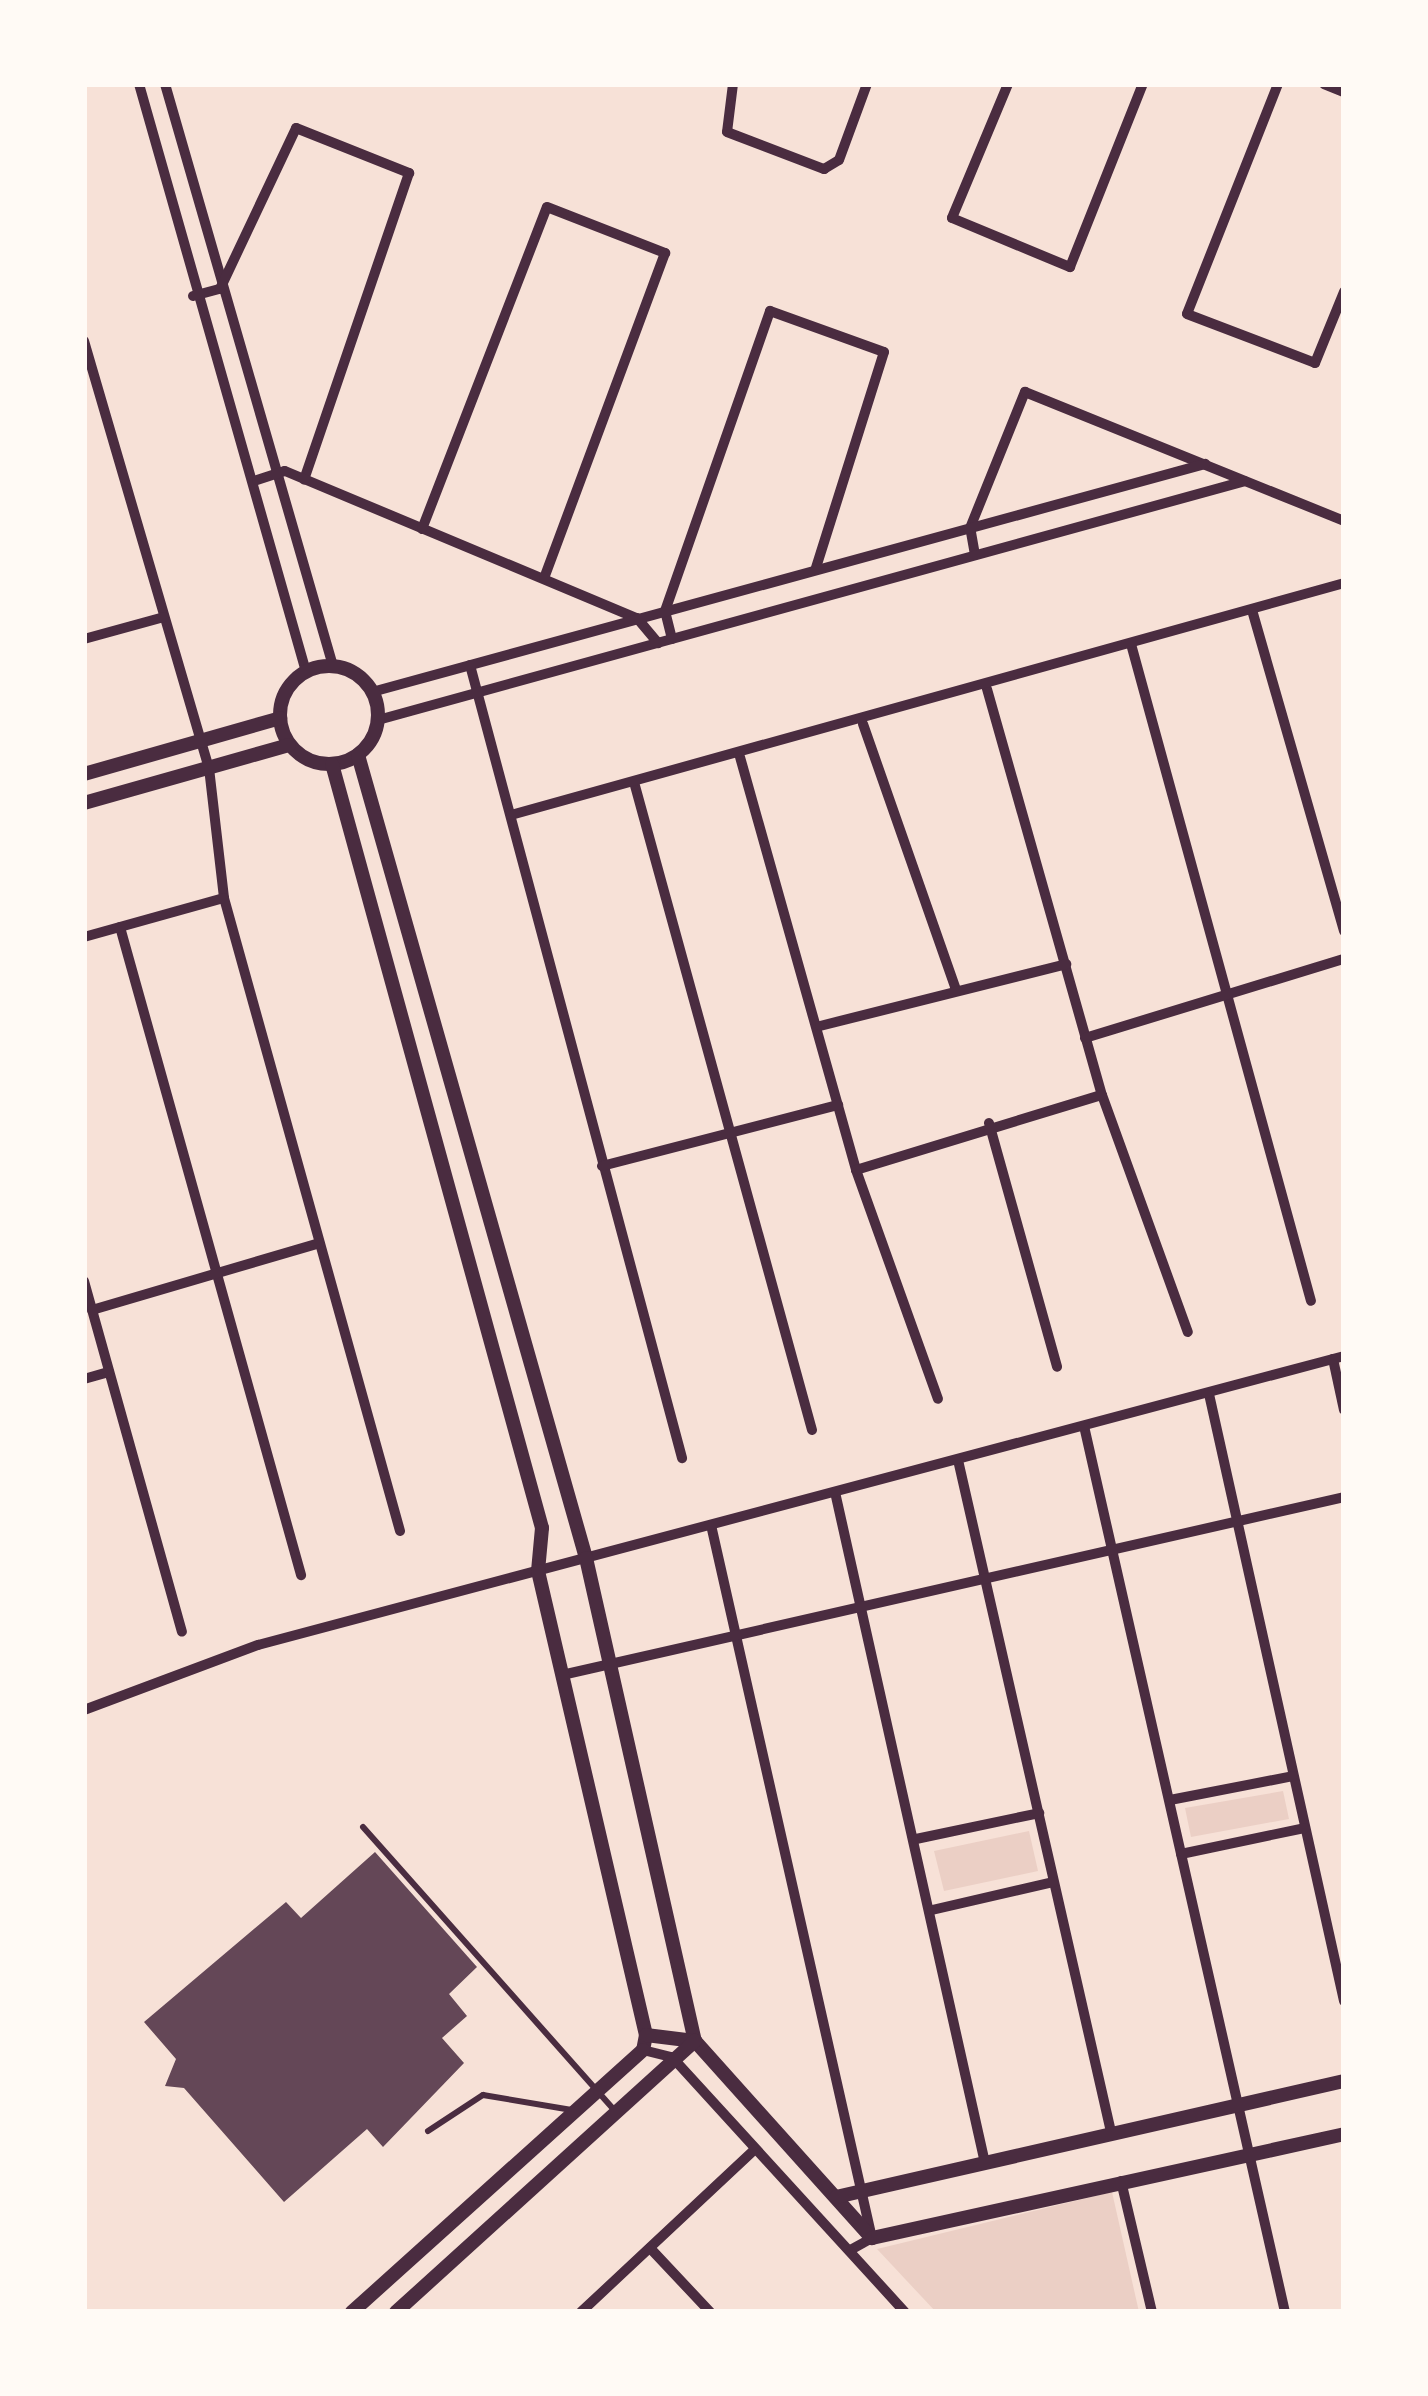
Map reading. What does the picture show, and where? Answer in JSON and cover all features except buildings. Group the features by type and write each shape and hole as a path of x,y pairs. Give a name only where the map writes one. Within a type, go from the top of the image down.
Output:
{"street":[{"path":"84,774 280,718 306,672 257,480 193,296 139,84"},
{"path":"84,803 289,745 332,764 358,755 377,720 372,692 333,666 285,471 220,289 165,84"},
{"path":"734,84 722,127 833,168 868,84"},
{"path":"1008,84 952,218 1070,267 1143,84"},
{"path":"1278,84 1187,314 1315,363 1344,292"},
{"path":"1324,84 1344,92"},
{"path":"220,289 296,128 409,173 304,479"},
{"path":"422,529 547,207 665,253 544,578"},
{"path":"193,296 220,289"},
{"path":"672,639 665,611 770,311 884,352 816,568"},
{"path":"84,341 201,741 224,898 400,1531"},
{"path":"975,555 970,528 1025,392 1344,521"},
{"path":"372,692 1204,464"},
{"path":"257,480 285,471 637,618 658,643"},
{"path":"377,720 1245,482"},
{"path":"511,815 863,724 1344,583"},
{"path":"1252,610 1344,931"},
{"path":"84,639 164,617"},
{"path":"1131,644 1311,1301"},
{"path":"470,665 682,1458"},
{"path":"306,672 333,666"},
{"path":"987,689 1102,1095 1188,1332"},
{"path":"280,718 289,745"},
{"path":"863,724 956,987"},
{"path":"358,755 568,1520 586,1558 695,2041 872,2238"},
{"path":"740,757 820,1026 856,1170 938,1400"},
{"path":"332,764 542,1528 538,1571 645,2043 671,2057 905,2312"},
{"path":"634,782 812,1430"},
{"path":"84,937 224,898"},
{"path":"120,927 301,1576"},
{"path":"1085,1038 1344,958"},
{"path":"820,1026 956,987 1066,964"},
{"path":"402,1017 429,1010"},
{"path":"856,1170 989,1123 1102,1095"},
{"path":"602,1166 838,1105"},
{"path":"989,1123 1057,1367"},
{"path":"92,1310 319,1243"},
{"path":"468,1255 495,1248"},
{"path":"84,1282 182,1632"},
{"path":"84,1710 258,1645 1339,1358 1344,1410"},
{"path":"84,1379 110,1372"},
{"path":"1209,1394 1344,2001"},
{"path":"1084,1426 1285,2312"},
{"path":"958,1460 1111,2132"},
{"path":"835,1492 985,2163"},
{"path":"562,1675 1344,1497"},
{"path":"542,1528 568,1520"},
{"path":"711,1526 872,2238"},
{"path":"1170,1800 1293,1776"},
{"path":"916,1839 1039,1813"},
{"path":"1181,1854 1304,1828"},
{"path":"932,1910 1053,1882"},
{"path":"352,2312 645,2043 695,2041"},
{"path":"396,2312 671,2057 695,2041"},
{"path":"836,2198 1344,2081"},
{"path":"849,2251 872,2238 1344,2134"},
{"path":"581,2312 755,2149"},
{"path":"1121,2181 1152,2312"},
{"path":"650,2248 710,2312"}],"lane":[{"path":"363,1827 616,2112"},
{"path":"428,2131 482,2095 575,2110"}],"shaded area":[{"path":"1283,1791 1289,1819 1191,1837 1185,1808"},
{"path":"1029,1831 1038,1871 944,1891 934,1851"},
{"path":"1112,2192 1139,2312 936,2312 877,2249"}]}
